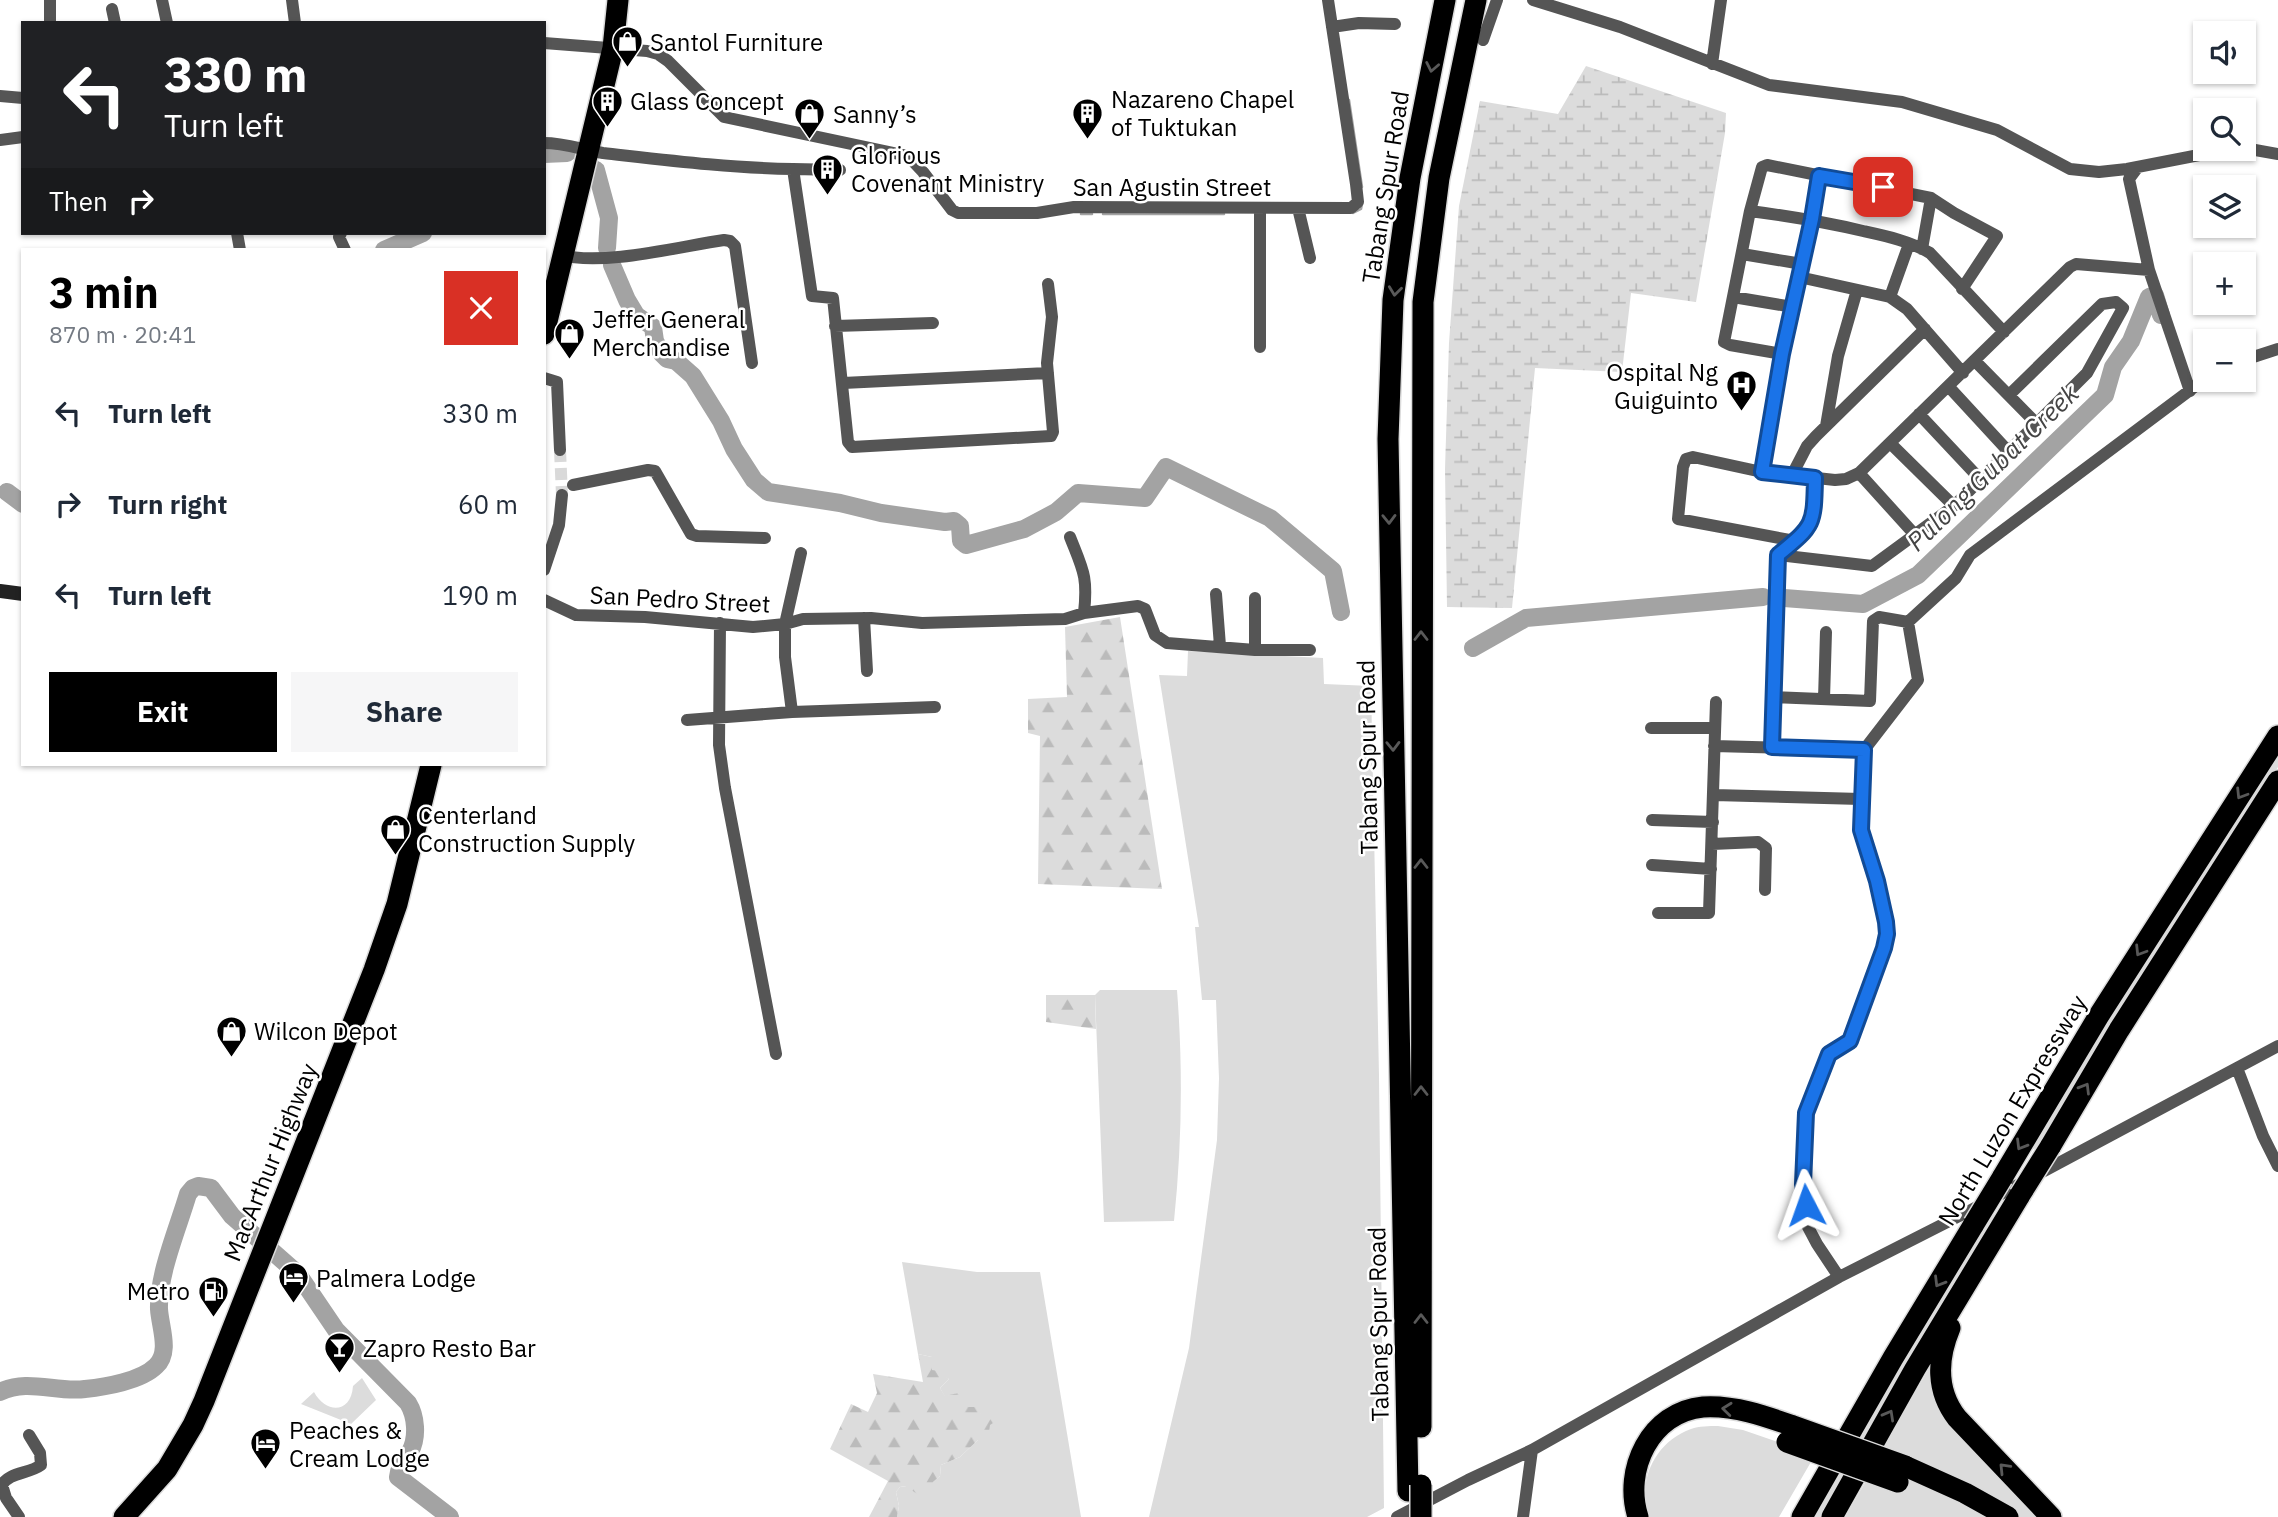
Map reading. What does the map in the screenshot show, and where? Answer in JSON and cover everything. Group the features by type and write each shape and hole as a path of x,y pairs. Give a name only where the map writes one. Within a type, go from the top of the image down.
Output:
{"highway":[{"path":"608,0 608,48"},
{"path":"546,323 559,254 618,0"},
{"name":"Tabang Spur Road","path":"1421,1517 1415,1488 1388,439 1395,287 1410,178 1445,0"},
{"name":"Tabang Spur Road","path":"1408,1517 1415,1488 1423,302 1439,178 1476,0"},
{"path":"546,290 559,254"},
{"name":"North Luzon Expressway","path":"1802,1517 2098,1017 2278,736"},
{"name":"MacArthur Highway","path":"281,1221 393,914 432,766"},
{"name":"MacArthur Highway","path":"124,1517 167,1469 194,1425 281,1221 386,966 403,916 441,766"},
{"name":"North Luzon Expressway","path":"1832,1517 1915,1369 2119,1030 2278,781"},
{"path":"2000,1230 1946,1338 1940,1364 1942,1389 1957,1418 2052,1517"},
{"name":"MacArthur Highway","path":"139,1517 173,1479 206,1429 241,1343 267,1254"},
{"path":"1638,1517 1633,1487 1636,1465 1646,1443 1666,1421 1691,1410 1714,1407 1742,1410 1790,1434 1901,1474 1965,1493 2008,1517"}],"street":[{"path":"50,0 50,21"},
{"path":"162,0 167,21"},
{"path":"292,0 295,21"},
{"name":"San Agustin Street","path":"546,43 658,54 724,117 731,120 908,156 914,160 952,210 958,213 1037,213 1074,207 1351,208 1358,202 1328,0"},
{"path":"1483,40 1497,0"},
{"path":"1533,0 1620,27 1769,85 1902,103 1959,118 1997,130 2070,169 2099,172 2193,156"},
{"path":"1712,64 1721,0"},
{"path":"112,9 115,21"},
{"path":"1332,27 1359,23 1395,24"},
{"path":"0,96 21,98"},
{"path":"0,140 21,136"},
{"path":"546,143 671,160 840,170"},
{"path":"2256,150 2278,154"},
{"path":"1782,354 1724,342 1750,211 1762,167 1767,165 1931,198 1997,236 1962,289"},
{"path":"2138,167 2129,178 2149,270 2190,391"},
{"path":"793,169 812,296 833,298 848,442 852,447 1051,436 1054,432 1048,373 1052,317 1048,284"},
{"path":"1762,472 1782,354 1819,176"},
{"path":"1922,249 1931,198"},
{"path":"1260,208 1260,347"},
{"path":"1298,208 1310,258"},
{"path":"1750,211 1812,219 1892,237 1922,249 1930,254 2004,332"},
{"path":"559,254 616,257 730,241 735,246 751,363"},
{"path":"1890,297 1909,244"},
{"path":"1742,254 1802,264"},
{"path":"1795,541 1678,519 1686,459 1693,457 1762,472 1846,479 1858,473 1891,443 2070,267 2076,264 2149,270"},
{"path":"1799,277 1890,297 1907,309 1963,373"},
{"path":"1826,426 1838,356 1857,290"},
{"path":"1733,297 1793,307"},
{"path":"1778,555 1872,566 1916,536 1954,506 2087,373 2123,308 2116,302 2102,304 2009,395"},
{"path":"835,326 933,323"},
{"path":"1791,475 1807,446 1925,329"},
{"path":"2256,355 2278,349"},
{"path":"1975,361 2036,423"},
{"path":"843,383 1048,373"},
{"path":"546,379 557,382 560,450"},
{"path":"1949,387 2008,451"},
{"path":"1774,697 1870,701 1874,621 1879,617 1908,621 1956,578 1970,555 2193,389"},
{"path":"1919,414 1980,479"},
{"path":"1891,443 1954,506"},
{"path":"573,485 648,470 655,471 691,534 765,538"},
{"path":"1858,473 1916,536"},
{"path":"1772,747 1778,555 1807,531 1811,524 1815,478"},
{"path":"546,564 559,525 562,495"},
{"path":"1070,537 1085,574 1084,612"},
{"name":"San Pedro Street","path":"546,601 576,615 645,617 752,627 785,624 801,552"},
{"path":"0,591 21,594"},
{"path":"1216,594 1220,646"},
{"path":"1255,598 1255,650"},
{"path":"792,712 785,657 785,624 803,619 864,618 922,623 1065,618 1084,612 1138,606 1145,609 1156,635 1167,643 1255,650 1310,650"},
{"path":"864,618 867,671"},
{"path":"1839,1277 1816,1244 1808,1227 1803,1184 1806,1113 1829,1054 1850,1041 1887,934 1877,881 1861,830 1864,750 1918,680 1908,621"},
{"path":"720,623 719,745 776,1054"},
{"path":"1824,699 1826,632"},
{"path":"1658,913 1709,913 1716,702"},
{"path":"687,720 716,719 719,716 935,706"},
{"path":"1651,727 1715,728"},
{"path":"1714,747 1864,750"},
{"path":"1713,795 1861,799"},
{"path":"1651,820 1713,822"},
{"path":"1712,844 1763,844 1766,848 1765,890"},
{"path":"1652,865 1711,869"},
{"path":"1397,1517 1532,1450 1839,1277 1971,1210 2278,1046"},
{"path":"2237,1068 2263,1136 2278,1166"},
{"path":"19,1517 6,1498 2,1485 6,1479 41,1465 40,1453 29,1435"},
{"path":"1523,1517 1532,1450"}],"green space":[{"path":"1586,66 1726,113 1725,133 1696,302 1631,293 1622,372 1535,368 1512,608 1447,607 1445,469 1449,343 1459,206 1480,101 1558,114"},
{"path":"1120,617 1162,889 1038,884 1040,736 1028,733 1028,699 1067,697 1065,627"},
{"path":"1188,651 1323,658 1324,684 1371,686 1384,1508 1367,1517 1149,1517 1189,1348 1217,1140 1219,1078 1216,1000 1202,1000 1195,927 1199,927 1159,675 1187,676"},
{"path":"2278,751 2278,767 2036,1148 2022,1154"},
{"path":"1100,990 1177,990 1181,1106 1174,1221 1104,1222 1095,995"},
{"path":"1046,995 1095,995 1096,1029 1046,1022"},
{"path":"1995,1214 1820,1517 1811,1517 1983,1219"},
{"path":"902,1262 977,1272 1040,1272 1081,1517 897,1517 899,1506 896,1492 900,1487 933,1482 940,1476 941,1465 960,1457 978,1440 981,1414 967,1407 958,1393 945,1397 940,1388 949,1379 932,1370 932,1357 918,1354"},
{"path":"918,1354 932,1357 932,1370 939,1371 949,1379 940,1388 945,1396 958,1393 968,1395 968,1407 980,1407 981,1414 996,1421 990,1425 988,1439 978,1440 960,1457 941,1465 940,1476 931,1488 917,1494 906,1486 900,1487 896,1492 899,1506 897,1517 869,1517 888,1481 830,1449 851,1404 868,1412 877,1393 873,1374 923,1382"},
{"path":"1931,1365 1933,1375 2043,1517 2020,1517 2002,1505 1884,1446"},
{"path":"362,1378 376,1400 351,1424 301,1404 314,1392 331,1407 343,1406 348,1402 353,1386"},
{"path":"1718,1426 1743,1430 1815,1455 1779,1517 1650,1517 1645,1490 1647,1477 1659,1453 1667,1443 1691,1429"},
{"path":"1875,1466 1937,1488 1988,1517 1845,1517"}],"waterway":[{"path":"1349,100 1362,187"},
{"name":"Pulong Gubat Creek","path":"546,154 567,153"},
{"name":"Pulong Gubat Creek","path":"596,170 609,218 607,248"},
{"path":"1353,213 1361,209 1362,204"},
{"path":"1081,214 1092,214"},
{"path":"1103,214 1224,214"},
{"name":"Pulong Gubat Creek","path":"389,248 418,235"},
{"name":"Pulong Gubat Creek","path":"612,265 636,315 653,327 655,341 662,354 667,359 676,361 693,376 754,480 768,492 840,503 881,513 954,521 960,526 961,541 966,545 1024,529 1056,512 1078,493 1145,498 1166,467 1270,518 1333,571 1341,612"},
{"name":"Pulong Gubat Creek","path":"1784,598 1863,604 1918,575 2105,395 2113,367 2131,341 2149,297 2155,295 2161,315"},
{"name":"Pulong Gubat Creek","path":"7,492 21,502"},
{"name":"Pulong Gubat Creek","path":"1473,648 1526,618 1763,597"},
{"path":"0,1392 21,1386 74,1390 102,1387 141,1376 156,1366 164,1347 159,1309 169,1251 188,1194 198,1186 211,1188 232,1216 298,1274 336,1330 408,1403 415,1433 410,1452 398,1477 450,1517"}],"tunnel":[{"path":"560,450 562,495"}],"place":[{"name":"Santol Furniture","path":"627,69"},
{"name":"Glass Concept","path":"607,128"},
{"name":"Nazareno Chapel of Tuktukan","path":"1088,140"},
{"name":"Sanny’s","path":"810,141"},
{"name":"Glorious Covenant Ministry","path":"828,196"},
{"name":"Jeffer General Merchandise","path":"569,360"},
{"name":"Ospital Ng Guiguinto","path":"1741,413"},
{"name":"Centerland Construction Supply","path":"395,856"},
{"name":"Wilcon Depot","path":"231,1058"},
{"name":"Palmera Lodge","path":"293,1305"},
{"name":"Metro","path":"213,1318"},
{"name":"Zapro Resto Bar","path":"340,1375"},
{"name":"Peaches & Cream Lodge","path":"266,1471"}],"route":[{"path":"1806,1205 1803,1184 1806,1113 1829,1054 1850,1041 1887,934 1877,881 1861,830 1864,750 1772,747 1778,555 1807,531 1811,524 1815,478 1762,472 1782,354 1819,176 1883,187"}]}
